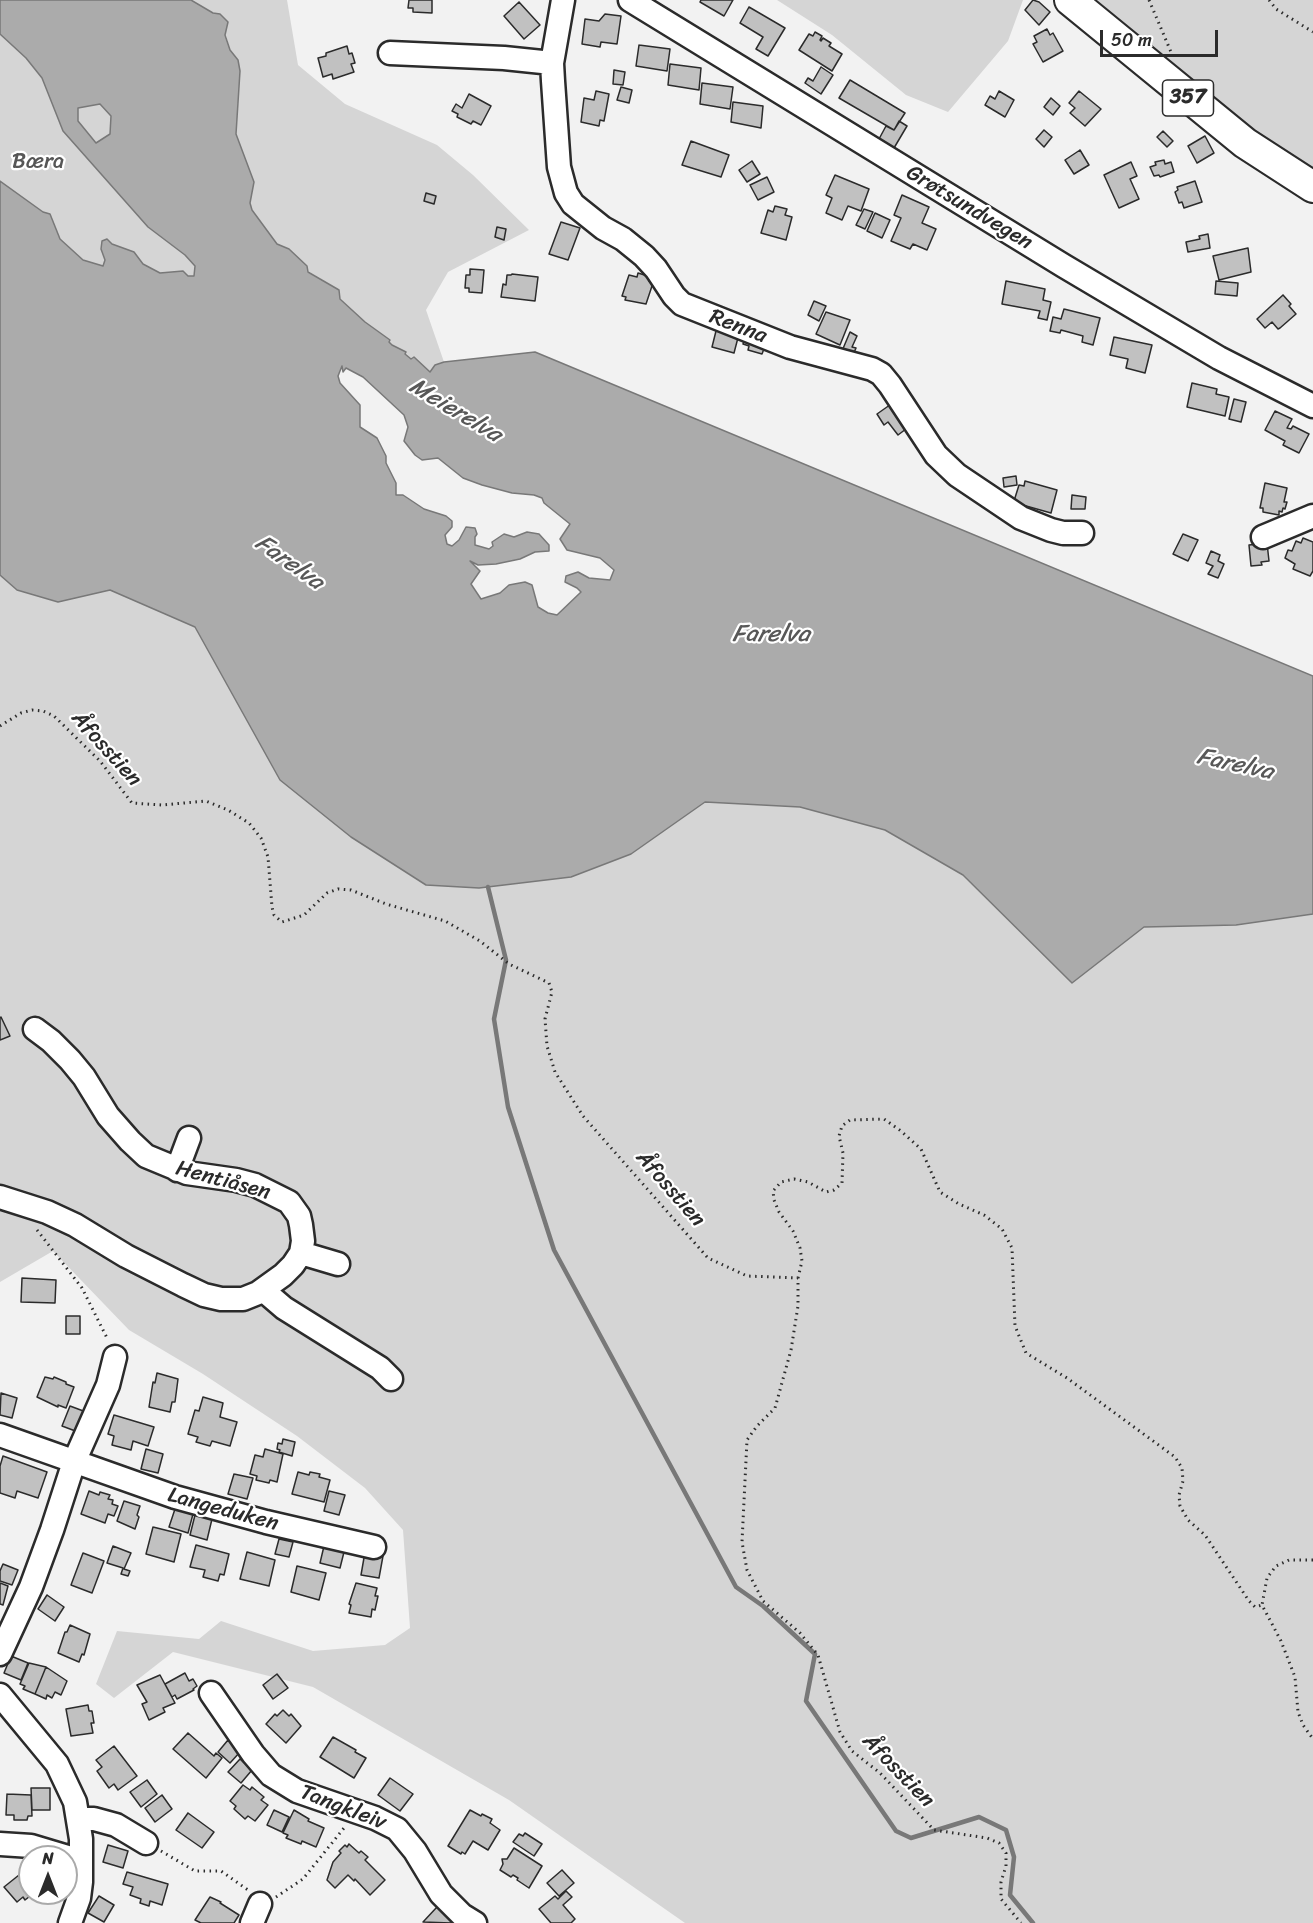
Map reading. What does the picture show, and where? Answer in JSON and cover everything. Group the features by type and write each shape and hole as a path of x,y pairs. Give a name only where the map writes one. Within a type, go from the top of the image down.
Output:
{"main road":[{"name":"357","path":"1070,0 1245,143 1313,187"}],"street":[{"name":"Renna","path":"563,0 552,63 559,167 561,181 568,198 583,212 644,256 682,304 790,347 872,369 881,374 936,455 957,475 1021,518 1063,533 1082,533"},
{"name":"Grøtsundvegen","path":"630,0 1074,272 1219,358 1313,406"},
{"path":"390,52 552,63"},
{"path":"1263,537 1313,516"},
{"name":"Hentiåsen","path":"35,1029 70,1060 84,1077 108,1116 130,1142 146,1155 177,1170 255,1185 289,1202 299,1216 303,1241 301,1253"},
{"path":"177,1170 189,1138"},
{"path":"0,1197 46,1212 75,1225 126,1256 204,1295 235,1300 247,1298 263,1290 293,1265 301,1253 338,1263"},
{"path":"263,1290 284,1308 371,1362 391,1379"},
{"path":"0,1654 31,1587 74,1462 103,1398 115,1357"},
{"name":"Langeduken","path":"0,1435 186,1501 374,1547"},
{"name":"Tangkleiv","path":"211,1693 253,1755 271,1775 297,1791 386,1822 397,1829 415,1851 441,1894 456,1910 475,1923"},
{"path":"0,1695 57,1764 68,1783 79,1819 81,1861 79,1898 70,1923"},
{"path":"79,1819 94,1819 116,1825 146,1843"},
{"path":"0,1844 31,1846 81,1861"}],"path":[{"path":"1149,0 1173,57"},
{"path":"1269,0 1276,9 1313,32"},
{"name":"Åfosstien","path":"0,726 21,713 32,710 43,711 54,716 100,761 132,803 162,805 206,801 228,810 249,823 261,838 268,858 272,907 274,915 282,922 304,915 327,893 338,889 351,890 386,904 445,921 480,941 509,964 549,983 552,992 545,1019 547,1046 555,1072 583,1116 708,1258 747,1276 798,1278 798,1306 791,1350 775,1408 747,1440 742,1542 747,1570 763,1601 800,1633 818,1655 840,1732 852,1751 880,1773 934,1830 987,1838 999,1843 1006,1853 1000,1899 1021,1923"},
{"path":"798,1278 802,1261 800,1248 793,1232 779,1212 773,1191 781,1182 794,1179 808,1182 825,1192 834,1190 842,1183 843,1153 838,1136 842,1126 850,1120 884,1119 921,1149 940,1192 959,1204 984,1215 1002,1228 1012,1248 1015,1326 1026,1353 1077,1384 1175,1457 1182,1468 1180,1506 1188,1520 1210,1542 1254,1607 1262,1605"},
{"path":"36,1228 82,1288 115,1357"},
{"path":"1313,1560 1289,1560 1276,1566 1267,1578 1262,1605 1281,1641 1295,1677 1298,1712 1303,1725 1313,1739"},
{"path":"256,1914 303,1879 352,1818 355,1811"},
{"path":"146,1843 195,1871 221,1872 255,1895 256,1914"}],"green space":[{"path":"191,0 287,0 298,65 345,104 437,145 473,175 529,230 448,272 426,310 444,362 435,365 430,372 365,322 340,298 339,290 308,271 289,249 277,244 252,210 250,203 254,182 236,134 240,71 238,60 230,50 220,14 213,13"},
{"path":"777,0 1023,0 1008,41 948,112 906,95 832,35"},
{"path":"1088,0 1313,0 1313,176 1279,155"},
{"name":"Bæra","path":"0,34 26,58 42,78 63,131 148,227 195,265 194,276 188,276 183,271 160,273 143,264 134,252 112,244 103,266 83,260 60,239 50,214 43,212 0,181"},
{"path":"100,104 111,116 110,134 96,143 78,121 77,108"},
{"path":"0,575 17,590 58,602 110,590 195,627 280,780 479,888 507,884 631,854 705,802 800,807 885,830 963,875 1072,983 1144,927 1236,925 1313,914 1313,1923 685,1923 509,1800 313,1687 173,1652 114,1698 96,1684 117,1631 199,1639 221,1621 313,1651 385,1645 410,1628 403,1530 365,1488 297,1436 203,1374 129,1330 53,1251 0,1282"}],"water":[{"name":"Farelva","path":"0,0 191,0 213,13 220,14 228,22 225,35 230,50 238,60 240,71 236,134 254,182 250,203 252,210 277,244 289,249 307,266 308,272 339,290 340,299 365,322 390,340 392,345 406,352 405,354 411,359 414,357 430,372 435,365 444,362 535,352 1313,676 1313,914 1236,925 1144,927 1072,983 963,875 885,830 800,807 705,802 631,854 571,877 479,888 426,885 351,837 280,780 195,627 110,590 58,602 17,590 0,575 0,181 43,212 50,214 60,239 83,260 103,266 105,260 101,249 102,241 107,239 112,244 134,252 143,264 160,273 183,271 188,276 194,276 195,266 185,255 148,227 63,131 42,78 26,58 0,34","holes":["100,104 111,116 110,134 96,143 78,121 78,108","342,366 343,372 346,368 363,377 404,415 408,427 404,441 415,455 422,460 438,458 463,478 482,485 542,498 544,503 570,524 560,539 567,550 600,558 614,570 610,580 589,578 578,572 566,576 565,582 581,592 557,615 538,607 532,585 525,582 509,585 500,593 481,599 471,584 480,571 470,561 478,565 496,564 520,559 535,552 549,551 549,545 539,534 527,532 514,537 504,534 492,542 493,546 489,549 475,545 477,534 475,528 466,527 459,540 452,546 447,544 445,535 452,527 452,521 446,516 424,509 403,495 396,495 396,483 386,463 386,456 377,438 360,427 360,405 340,383 338,376"]}],"building":[{"path":"409,0 432,0 432,13 413,12 413,8 408,8"},
{"path":"701,0 733,0 724,16 700,2"},
{"path":"1033,0 1039,2 1050,12 1039,25 1025,10"},
{"path":"519,2 540,25 524,39 504,16"},
{"path":"749,7 785,28 768,56 756,49 763,37 740,23"},
{"path":"605,14 621,16 617,44 601,42 600,47 582,44 585,19 599,21"},
{"path":"1047,29 1050,35 1053,33 1063,51 1043,62 1033,44 1037,42 1034,36"},
{"path":"815,32 822,36 821,41 823,38 831,43 829,46 842,54 832,71 799,50 809,34 813,36"},
{"path":"639,45 670,49 667,71 636,66"},
{"path":"347,46 355,63 351,64 354,72 333,79 332,74 323,77 318,58"},
{"path":"670,64 701,68 699,90 668,85"},
{"path":"821,67 833,75 821,94 805,83 808,78 813,81"},
{"path":"614,70 625,72 623,85 613,84"},
{"path":"850,80 905,113 894,130 839,98"},
{"path":"702,83 733,87 730,109 700,104"},
{"path":"621,87 632,90 629,103 617,100"},
{"path":"596,91 609,94 604,121 600,120 599,126 581,122 584,98 594,100"},
{"path":"999,91 1014,100 1005,117 985,105 990,96 995,99"},
{"path":"1079,91 1101,109 1085,126 1070,113 1075,108 1069,103"},
{"path":"469,94 491,106 481,125 473,121 471,124 457,117 458,114 452,111 456,104 462,108"},
{"path":"1051,98 1060,106 1053,115 1044,107"},
{"path":"733,102 763,106 761,128 731,122"},
{"path":"899,121 907,126 894,148 879,139 886,126 894,130"},
{"path":"1044,130 1052,137 1044,147 1036,139"},
{"path":"1163,131 1173,141 1167,147 1157,137"},
{"path":"1205,136 1214,153 1197,163 1188,146"},
{"path":"691,141 729,155 721,177 682,165"},
{"path":"1080,150 1089,165 1074,174 1065,160"},
{"path":"1164,160 1165,164 1171,162 1174,172 1160,177 1159,175 1154,176 1150,167 1156,165 1155,162"},
{"path":"752,161 760,174 747,182 739,170"},
{"path":"1131,162 1137,176 1130,179 1139,199 1119,208 1104,175"},
{"path":"835,175 869,189 861,211 848,206 842,220 826,213 832,198 826,195"},
{"path":"767,177 774,192 758,200 750,185"},
{"path":"1195,181 1202,202 1184,208 1182,202 1179,203 1175,192 1178,190 1177,187"},
{"path":"426,193 436,196 434,204 424,201"},
{"path":"902,195 929,207 922,223 936,229 927,250 913,244 910,249 891,241 901,218 894,215"},
{"path":"775,206 787,209 785,215 792,217 786,240 761,233 768,210 773,212"},
{"path":"864,209 873,212 865,229 856,225"},
{"path":"875,213 890,220 882,238 867,231"},
{"path":"561,222 580,228 568,260 549,254"},
{"path":"497,227 506,229 504,240 495,237"},
{"path":"1208,234 1210,248 1188,252 1186,242 1200,239 1199,236"},
{"path":"1248,248 1251,272 1219,280 1213,256"},
{"path":"470,269 484,270 482,293 469,292 469,288 465,288 466,275 470,275"},
{"path":"638,273 651,277 649,281 653,283 646,304 625,300 626,297 622,296 629,275 637,277"},
{"path":"507,275 538,277 535,301 501,297"},
{"path":"1006,281 1045,289 1043,300 1051,302 1047,320 1038,318 1040,311 1002,304"},
{"path":"1216,281 1238,283 1237,296 1215,294"},
{"path":"1283,295 1296,314 1278,329 1272,322 1265,328 1257,319"},
{"path":"814,301 826,306 819,321 808,315"},
{"path":"1064,309 1100,318 1093,345 1082,342 1083,336 1061,330 1060,333 1050,331 1053,317 1061,319"},
{"path":"826,312 850,320 840,345 816,334"},
{"path":"717,327 740,330 734,353 712,347"},
{"path":"850,332 857,336 852,347 856,348 853,355 842,351"},
{"path":"746,334 767,341 762,354 748,350 749,346 743,344"},
{"path":"1114,337 1152,345 1145,373 1126,368 1128,359 1110,355"},
{"path":"1192,383 1217,389 1216,394 1229,397 1225,416 1187,407"},
{"path":"1234,399 1246,402 1241,422 1229,419"},
{"path":"894,402 910,426 898,435 888,422 884,425 877,414"},
{"path":"1275,411 1292,419 1287,428 1291,429 1293,426 1309,434 1299,453 1283,445 1285,441 1265,430"},
{"path":"1016,476 1017,485 1004,487 1003,478"},
{"path":"1025,481 1057,490 1051,513 1014,501 1019,485 1024,486"},
{"path":"1265,483 1287,488 1285,509 1283,508 1282,512 1279,511 1279,515 1263,512 1263,508 1260,508"},
{"path":"1072,495 1086,497 1085,509 1071,509"},
{"path":"1183,534 1198,540 1188,561 1173,554"},
{"path":"1303,538 1313,542 1313,571 1310,576 1293,569 1295,564 1285,558 1288,550 1292,551 1296,541 1301,543"},
{"path":"1267,543 1269,561 1261,562 1262,565 1251,566 1249,545"},
{"path":"1211,551 1220,555 1218,561 1224,564 1218,578 1208,574 1213,566 1206,563"},
{"path":"0,1018 10,1036 0,1040"},
{"path":"22,1278 56,1280 55,1303 21,1302"},
{"path":"66,1316 80,1316 80,1334 66,1334"},
{"path":"157,1373 178,1379 175,1402 172,1402 170,1412 149,1407 153,1382 155,1383"},
{"path":"45,1377 53,1379 54,1377 74,1387 66,1408 58,1405 58,1407 37,1397"},
{"path":"1,1393 17,1398 12,1418 0,1415"},
{"path":"203,1397 223,1403 220,1417 237,1422 230,1446 212,1441 210,1446 196,1442 198,1437 188,1434 195,1410 199,1411"},
{"path":"70,1406 86,1412 78,1432 62,1426"},
{"path":"114,1415 154,1427 148,1446 133,1441 131,1450 112,1445 114,1436 108,1434"},
{"path":"283,1439 295,1442 292,1456 279,1452 280,1450 277,1449 278,1443 282,1444"},
{"path":"146,1449 163,1454 158,1473 141,1469"},
{"path":"265,1449 283,1454 277,1482 256,1480 257,1476 250,1474 255,1455 263,1457"},
{"path":"3,1456 47,1472 38,1498 17,1491 15,1498 0,1493 0,1466"},
{"path":"298,1472 309,1475 310,1472 320,1474 319,1477 330,1480 324,1502 292,1494"},
{"path":"234,1474 253,1478 247,1499 228,1494"},
{"path":"89,1491 99,1495 100,1492 110,1495 108,1499 113,1500 112,1504 118,1506 114,1516 108,1514 105,1523 81,1514"},
{"path":"329,1491 345,1495 339,1515 324,1511"},
{"path":"124,1501 140,1506 135,1529 117,1521"},
{"path":"175,1509 193,1514 188,1533 169,1527"},
{"path":"195,1515 212,1519 207,1540 190,1535"},
{"path":"153,1527 181,1534 174,1562 146,1554"},
{"path":"279,1539 293,1542 289,1557 275,1554"},
{"path":"196,1545 229,1554 224,1575 220,1574 218,1581 203,1577 205,1570 190,1567"},
{"path":"113,1546 131,1553 124,1569 130,1571 128,1576 121,1574 123,1568 107,1563"},
{"path":"324,1546 344,1552 340,1568 320,1563"},
{"path":"247,1552 275,1560 269,1586 240,1579"},
{"path":"365,1552 383,1556 379,1578 361,1575"},
{"path":"83,1553 104,1561 92,1593 71,1585"},
{"path":"3,1564 18,1570 12,1585 0,1581"},
{"path":"297,1566 326,1573 319,1600 291,1592"},
{"path":"0,1583 8,1586 3,1605 0,1604"},
{"path":"356,1583 377,1588 375,1596 378,1596 371,1617 349,1613 351,1605 349,1604"},
{"path":"47,1595 64,1607 55,1621 38,1609"},
{"path":"70,1625 90,1634 84,1655 82,1654 79,1662 58,1653 65,1632"},
{"path":"11,1656 28,1663 21,1680 4,1673"},
{"path":"29,1663 46,1667 35,1694 23,1689 25,1686 20,1684"},
{"path":"46,1667 67,1681 61,1695 55,1692 52,1698 47,1695 46,1699 35,1694"},
{"path":"185,1673 189,1681 193,1679 197,1686 177,1699 175,1695 172,1697 165,1684"},
{"path":"277,1674 288,1688 273,1699 263,1685"},
{"path":"160,1675 175,1703 163,1708 165,1712 149,1720 142,1704 147,1702 137,1685"},
{"path":"88,1705 89,1711 92,1711 93,1733 71,1736 66,1709"},
{"path":"283,1710 289,1716 291,1714 301,1726 286,1743 266,1724 275,1714 277,1716"},
{"path":"188,1733 214,1756 216,1753 222,1758 206,1778 173,1749"},
{"path":"333,1737 366,1758 354,1778 320,1757"},
{"path":"228,1740 240,1752 230,1763 218,1752"},
{"path":"114,1746 137,1776 118,1790 114,1784 109,1788 97,1771 102,1767 96,1760"},
{"path":"240,1759 252,1770 241,1783 228,1772"},
{"path":"390,1778 413,1794 400,1811 378,1795"},
{"path":"147,1780 157,1794 141,1807 130,1792"},
{"path":"243,1785 250,1790 252,1787 264,1797 261,1800 268,1805 255,1821 248,1816 245,1819 234,1809 236,1806 230,1801"},
{"path":"31,1788 50,1788 50,1810 32,1810"},
{"path":"7,1794 31,1795 32,1816 28,1816 27,1820 14,1820 14,1815 6,1815"},
{"path":"162,1795 172,1809 155,1822 145,1808"},
{"path":"274,1810 289,1817 282,1832 267,1825"},
{"path":"294,1810 309,1819 308,1821 324,1828 316,1847 286,1838 288,1835 283,1833"},
{"path":"470,1810 492,1819 490,1823 500,1830 488,1850 473,1841 465,1854 462,1852 461,1854 448,1846"},
{"path":"188,1813 214,1832 202,1848 176,1830"},
{"path":"525,1833 542,1844 534,1856 513,1842 519,1834 523,1836"},
{"path":"349,1844 368,1857 365,1860 385,1880 370,1895 348,1875 335,1888 327,1880 333,1862 341,1853 339,1851"},
{"path":"108,1845 128,1851 123,1868 103,1862"},
{"path":"514,1848 542,1866 529,1888 517,1880 518,1878 513,1875 511,1877 500,1870 503,1864 502,1859 507,1859"},
{"path":"562,1870 574,1883 559,1896 547,1883"},
{"path":"127,1872 168,1884 162,1905 150,1901 149,1906 140,1903 141,1899 130,1895 133,1887 123,1884"},
{"path":"18,1876 18,1901 17,1902 4,1887"},
{"path":"566,1891 572,1897 563,1905 575,1919 571,1923 551,1923 539,1909 555,1896 558,1899"},
{"path":"99,1896 114,1905 104,1922 88,1913"},
{"path":"210,1897 239,1915 234,1923 201,1923 195,1920"},
{"path":"437,1907 453,1921 451,1923 423,1922"}],"waterway":[{"path":"488,887 506,960 494,1019 508,1107 554,1250 736,1587 763,1606 815,1654 806,1701 896,1831 911,1838 979,1817 1006,1830 1014,1857 1010,1895 1033,1923"}],"water label":[{"name":"Meierelva","path":"455,411"}]}
